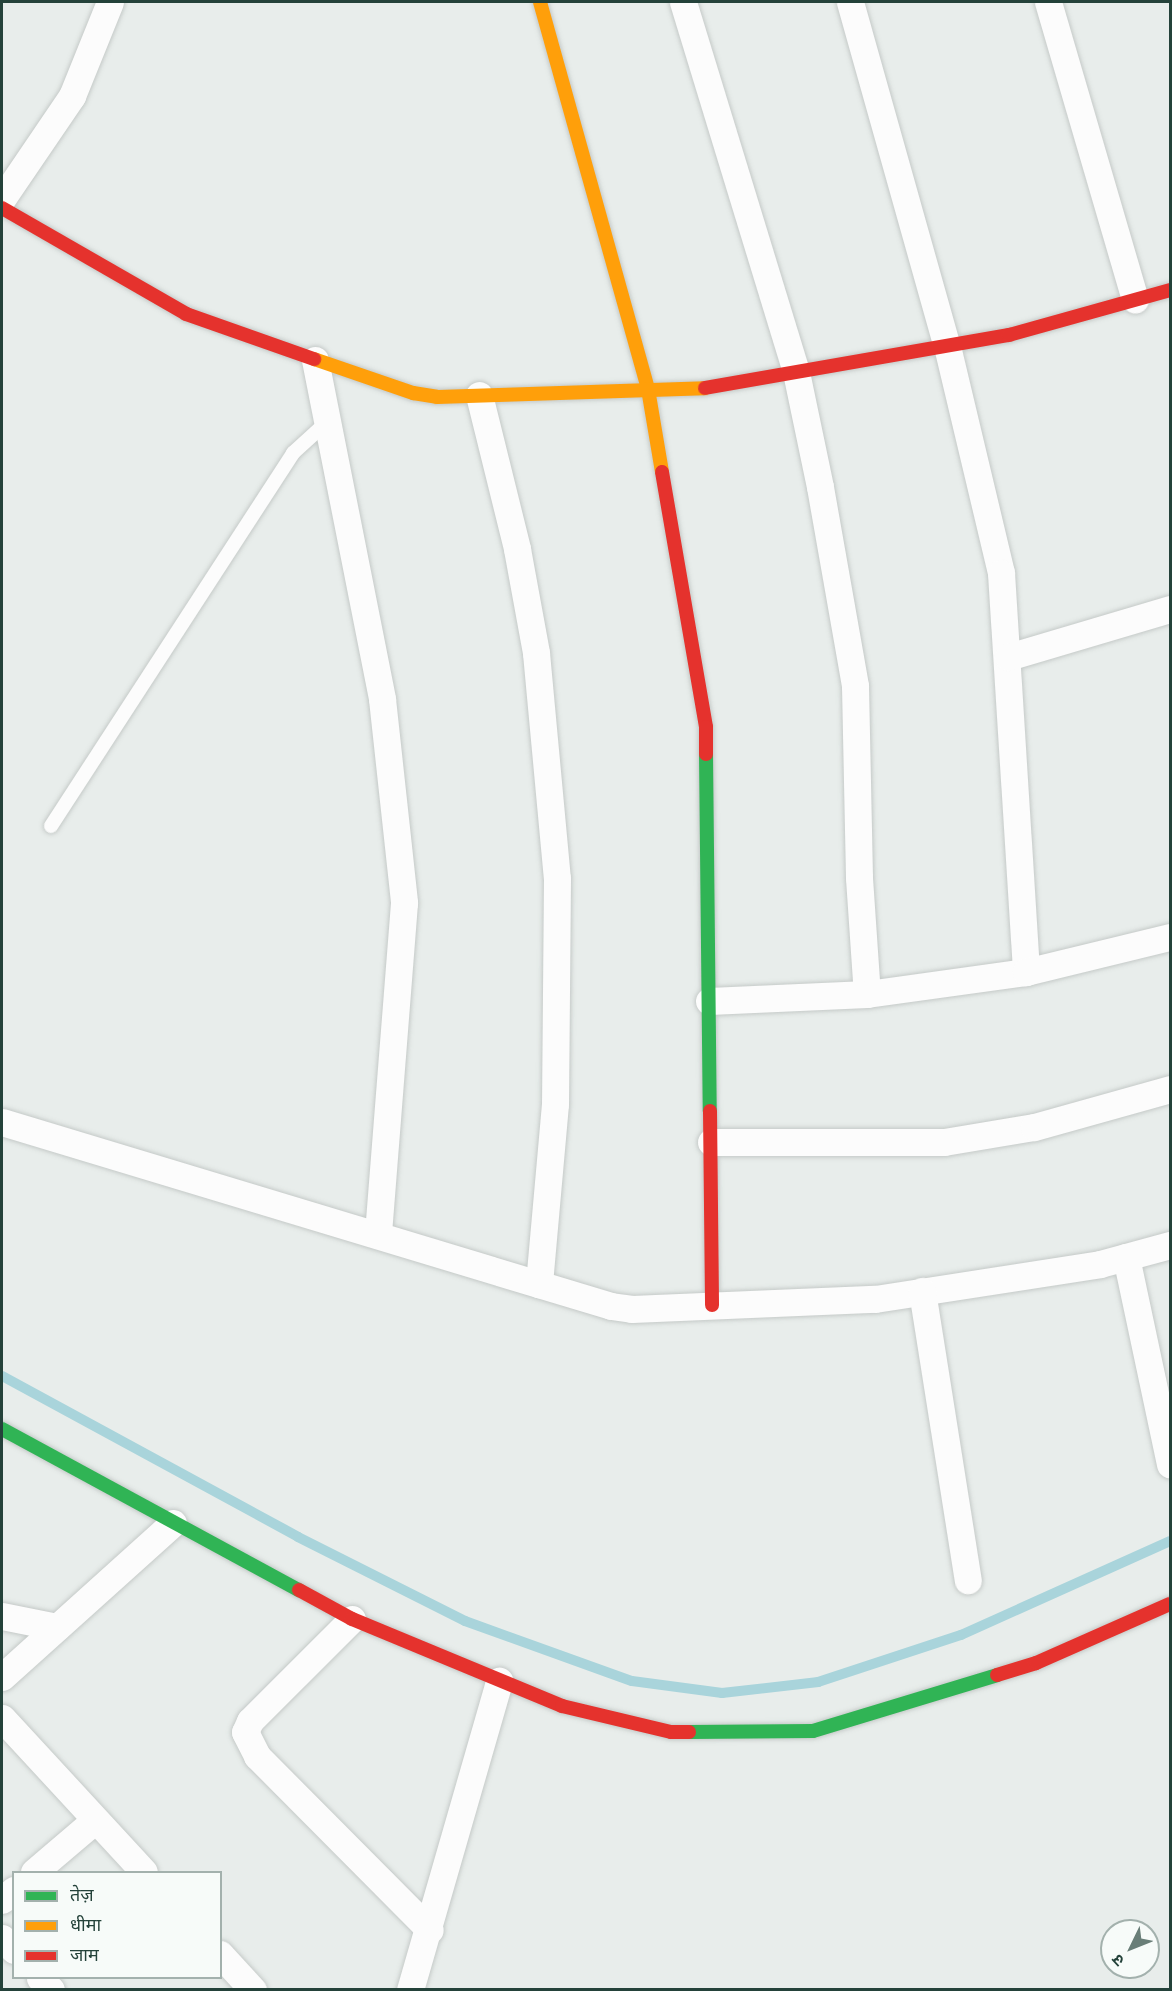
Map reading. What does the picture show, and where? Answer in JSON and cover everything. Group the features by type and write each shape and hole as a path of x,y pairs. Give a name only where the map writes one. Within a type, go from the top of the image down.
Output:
{"street":[{"path":"2,199 72,96 110,2"},
{"path":"540,2 648,389 706,727 712,1305"},
{"path":"683,2 796,372 855,686 859,878 867,993"},
{"path":"850,2 947,346 1001,573 1026,972"},
{"path":"1048,2 1135,300"},
{"path":"2,208 186,315 413,393 479,395 705,388 1009,334 1170,290"},
{"path":"315,360 382,699 404,903 378,1234"},
{"path":"479,395 517,549 536,653 557,878 555,1104 539,1284"},
{"path":"1008,657 1170,609"},
{"path":"709,1001 867,993 1026,972 1170,937"},
{"path":"711,1142 944,1142 1034,1127 1170,1089"},
{"path":"2,1122 539,1284 632,1309 875,1299 1126,1257 1170,1245"},
{"path":"1126,1257 1170,1464"},
{"path":"922,1291 968,1580"},
{"path":"2,1429 352,1619 562,1706 671,1732 813,1731 1036,1664 1170,1604"},
{"path":"2,1677 173,1523"},
{"path":"2,1616 57,1627"},
{"path":"352,1619 250,1721 245,1732 257,1756 430,1930"},
{"path":"410,1989 430,1930 499,1681"},
{"path":"2,1718 143,1871"},
{"path":"35,1871 95,1820"},
{"path":"222,1956 253,1989"}],"lane":[{"path":"51,826 288,462 327,422"}],"waterway":[{"path":"2,1376 298,1537 465,1621 632,1681 722,1693 818,1682 961,1635 1170,1541"}],"traffic: fast":[{"path":"706,754 710,1111"},
{"path":"2,1429 299,1590"},
{"path":"689,1732 813,1731 997,1675"}],"traffic: slow":[{"path":"540,2 648,389 662,472"},
{"path":"314,359 413,393 437,397 705,388"}],"traffic: jam":[{"path":"2,208 186,314 314,359"},
{"path":"705,388 1009,335 1170,290"},
{"path":"662,472 706,727 706,754"},
{"path":"710,1111 712,1305"},
{"path":"299,1590 352,1619 562,1706 671,1732 689,1732"},
{"path":"997,1675 1036,1663 1170,1604"}]}
